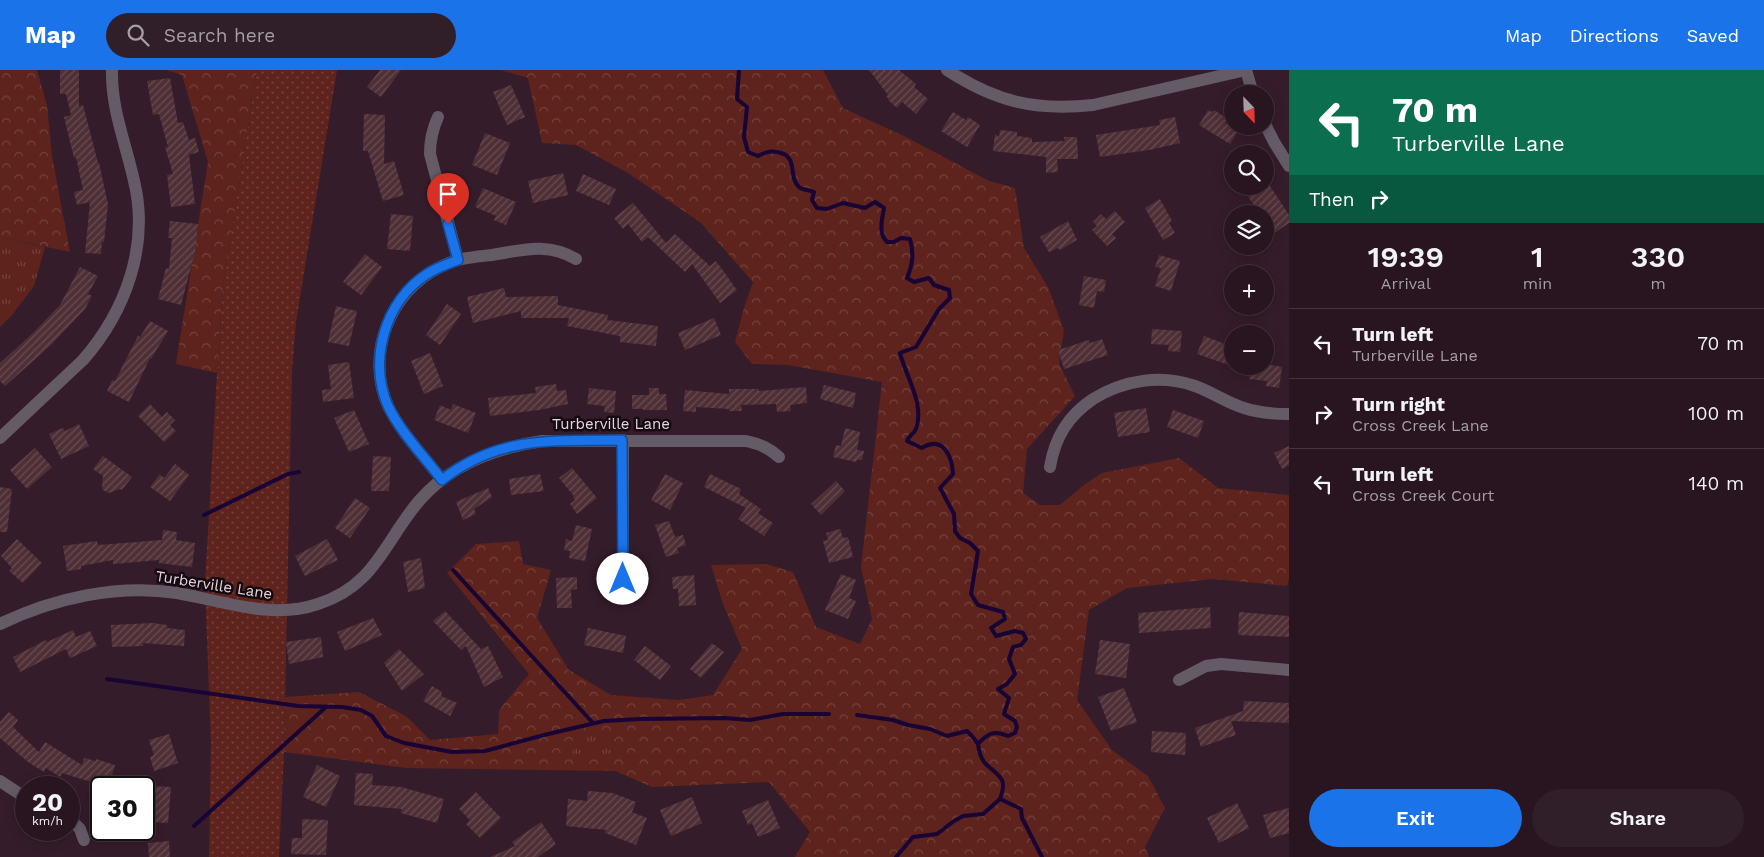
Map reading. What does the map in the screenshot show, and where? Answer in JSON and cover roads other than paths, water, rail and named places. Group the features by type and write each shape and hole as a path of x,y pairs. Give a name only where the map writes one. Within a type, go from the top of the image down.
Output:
{"street":[{"path":"0,438 94,348 120,305 129,282 138,234 138,209 135,184 115,108 112,70"},
{"path":"947,70 984,92 1009,100 1039,106 1072,108 1093,105 1246,70 1250,85"},
{"path":"438,117 430,141 430,154 458,260"},
{"path":"1270,135 1289,166"},
{"path":"442,480 397,421 382,387 380,348 384,331 399,301 425,275 441,266 458,260 539,248 559,251 576,259"},
{"path":"1050,467 1058,436 1066,422 1102,394 1132,382 1160,380 1182,382 1197,386 1243,408 1263,413 1289,414"},
{"path":"622,440 623,579"},
{"name":"Turberville Lane","path":"0,622 55,602 113,592 143,590 174,593 268,611 299,609 319,604 337,596 364,577 376,564 420,501 442,480 472,460 516,444 542,441 746,441 759,444 771,450 779,457"},
{"path":"1179,680 1206,666 1221,664 1289,670"},
{"path":"0,781 15,791"},
{"path":"80,829 84,840"}],"waterway":[{"path":"739,70 737,99 747,107 744,137 748,152 758,156 772,152 786,155 791,163 796,183 800,188 814,192 812,200 817,208 827,209 843,203 865,208 875,202 884,208 882,235 887,242 894,242 901,238 910,239 912,258 907,278 914,282 929,278 934,285 949,290 950,298 939,309 916,347 900,353 914,391 918,410 916,429 907,441 922,448 936,444 945,449 951,461 953,474 940,488 954,514 955,531 960,538 970,543 978,551 971,594 978,605 1003,612 1005,619 991,628 996,636 1015,631 1023,633 1026,639 1021,645 1013,647 1009,659 1015,674 1007,684 998,689 1009,698 1004,714 1015,721 1017,727 1015,733 1008,736 995,733 985,737 978,744 984,762 1002,780 1003,788 1000,799"},
{"path":"204,515 288,474 299,472"},
{"path":"453,570 593,723"},
{"path":"107,679 298,706 342,707 361,710 372,716 386,736 404,743 452,752 485,751 604,721 724,718 750,720 783,714 829,714"},
{"path":"194,826 326,707"},
{"path":"857,715 893,720 930,729 947,736 967,731 978,744"},
{"path":"896,857 913,837 937,834 963,816 983,814 1000,799 1021,809 1022,818 1042,857"}]}
